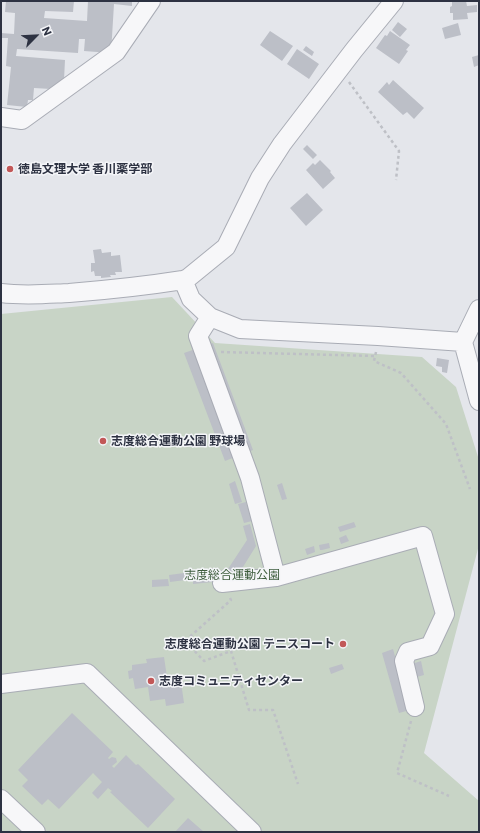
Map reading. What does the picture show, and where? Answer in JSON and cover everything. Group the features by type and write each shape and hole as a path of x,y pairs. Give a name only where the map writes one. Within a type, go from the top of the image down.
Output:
{"street":[{"path":"1,119 22,120 116,52 151,1"},
{"path":"1,293 37,295 106,290 183,280 194,274 226,247 264,172 282,144 339,68 394,1"},
{"path":"183,280 191,299 210,317 240,329 463,342"},
{"path":"479,309 463,342 479,401"},
{"path":"210,317 198,336 250,478 276,576"},
{"path":"222,583 276,576 423,536 445,614 430,646 408,652 404,661 415,707"},
{"path":"1,684 87,673 252,832"},
{"path":"1,800 36,832"}],"path":[{"path":"339,68 398,151 396,180"},
{"path":"378,336 374,361 401,373 446,424 470,489"},
{"path":"221,352 375,356"},
{"path":"222,583 231,600 185,641 204,661 231,651 249,710 274,710 298,784"},
{"path":"415,707 397,773 449,796"}],"green space":[{"name":"志度総合運動公園","path":"172,297 215,343 422,357 456,387 479,460 479,545 424,753 479,801 479,832 1,832 1,314"}],"building":[{"path":"6,1 74,1 73,12 45,11 44,18 87,21 88,1 132,1 132,6 114,4 111,53 84,51 85,39 79,39 78,53 17,49 16,56 65,60 64,80 51,89 34,88 33,100 28,100 27,107 7,105 11,67 6,66 8,38 1,38 1,33 14,34 15,13 5,12"},
{"path":"452,1 466,1 467,6 477,5 477,12 467,13 468,19 453,20 453,13 450,13"},
{"path":"398,22 407,29 400,37 392,30"},
{"path":"458,23 461,35 445,39 442,28"},
{"path":"270,31 293,46 282,61 260,45"},
{"path":"390,31 410,45 406,50 408,51 399,64 376,48 385,35 387,36"},
{"path":"306,46 314,52 312,56 303,50"},
{"path":"297,49 319,64 309,79 287,64"},
{"path":"479,55 479,65 474,67 472,57"},
{"path":"393,80 424,108 414,119 407,112 403,115 378,92 387,82 389,85"},
{"path":"307,145 317,155 313,159 303,149"},
{"path":"320,160 331,171 330,172 335,178 323,189 306,170 313,163 315,165"},
{"path":"307,193 323,210 306,226 290,208"},
{"path":"101,249 102,253 111,252 111,256 120,255 122,272 115,272 116,275 101,278 101,276 95,276 94,271 91,272 91,263 95,263 93,250"},
{"path":"213,343 253,450 225,461 184,353"},
{"path":"437,358 449,360 447,373 442,372 442,367 436,366"},
{"path":"235,481 242,502 235,504 229,484"},
{"path":"282,483 287,499 282,500 277,485"},
{"path":"246,502 252,521 244,523 238,504"},
{"path":"354,522 356,527 340,532 338,527"},
{"path":"250,524 256,546 238,575 216,578 215,571 228,569 247,540 243,526"},
{"path":"346,535 349,541 341,544 339,538"},
{"path":"329,543 330,548 320,550 319,545"},
{"path":"314,546 315,552 307,555 305,549"},
{"path":"212,571 213,582 193,584 193,579 170,582 169,575"},
{"path":"168,579 169,586 152,587 152,580"},
{"path":"393,649 410,710 399,713 382,653"},
{"name":"志度コミュニティセンター","path":"164,657 168,684 181,682 184,703 166,706 165,699 150,701 148,687 135,689 133,678 129,679 128,671 132,670 132,665 147,663 146,659"},
{"path":"421,661 424,675 413,678 409,665"},
{"path":"342,664 344,669 331,674 329,668"},
{"path":"72,713 113,752 108,758 116,758 117,762 112,766 114,768 126,755 136,765 138,764 175,799 148,828 110,792 112,791 108,788 98,799 92,793 102,782 93,773 59,809 48,799 42,805 22,786 28,780 18,770"},
{"path":"188,818 204,832 175,832"}],"place":[{"name":"徳島文理大学 香川薬学部","path":"10,169"},
{"name":"志度総合運動公園 野球場","path":"103,441"},
{"name":"志度総合運動公園 テニスコート","path":"343,644"},
{"name":"志度コミュニティセンター","path":"151,681"}]}
